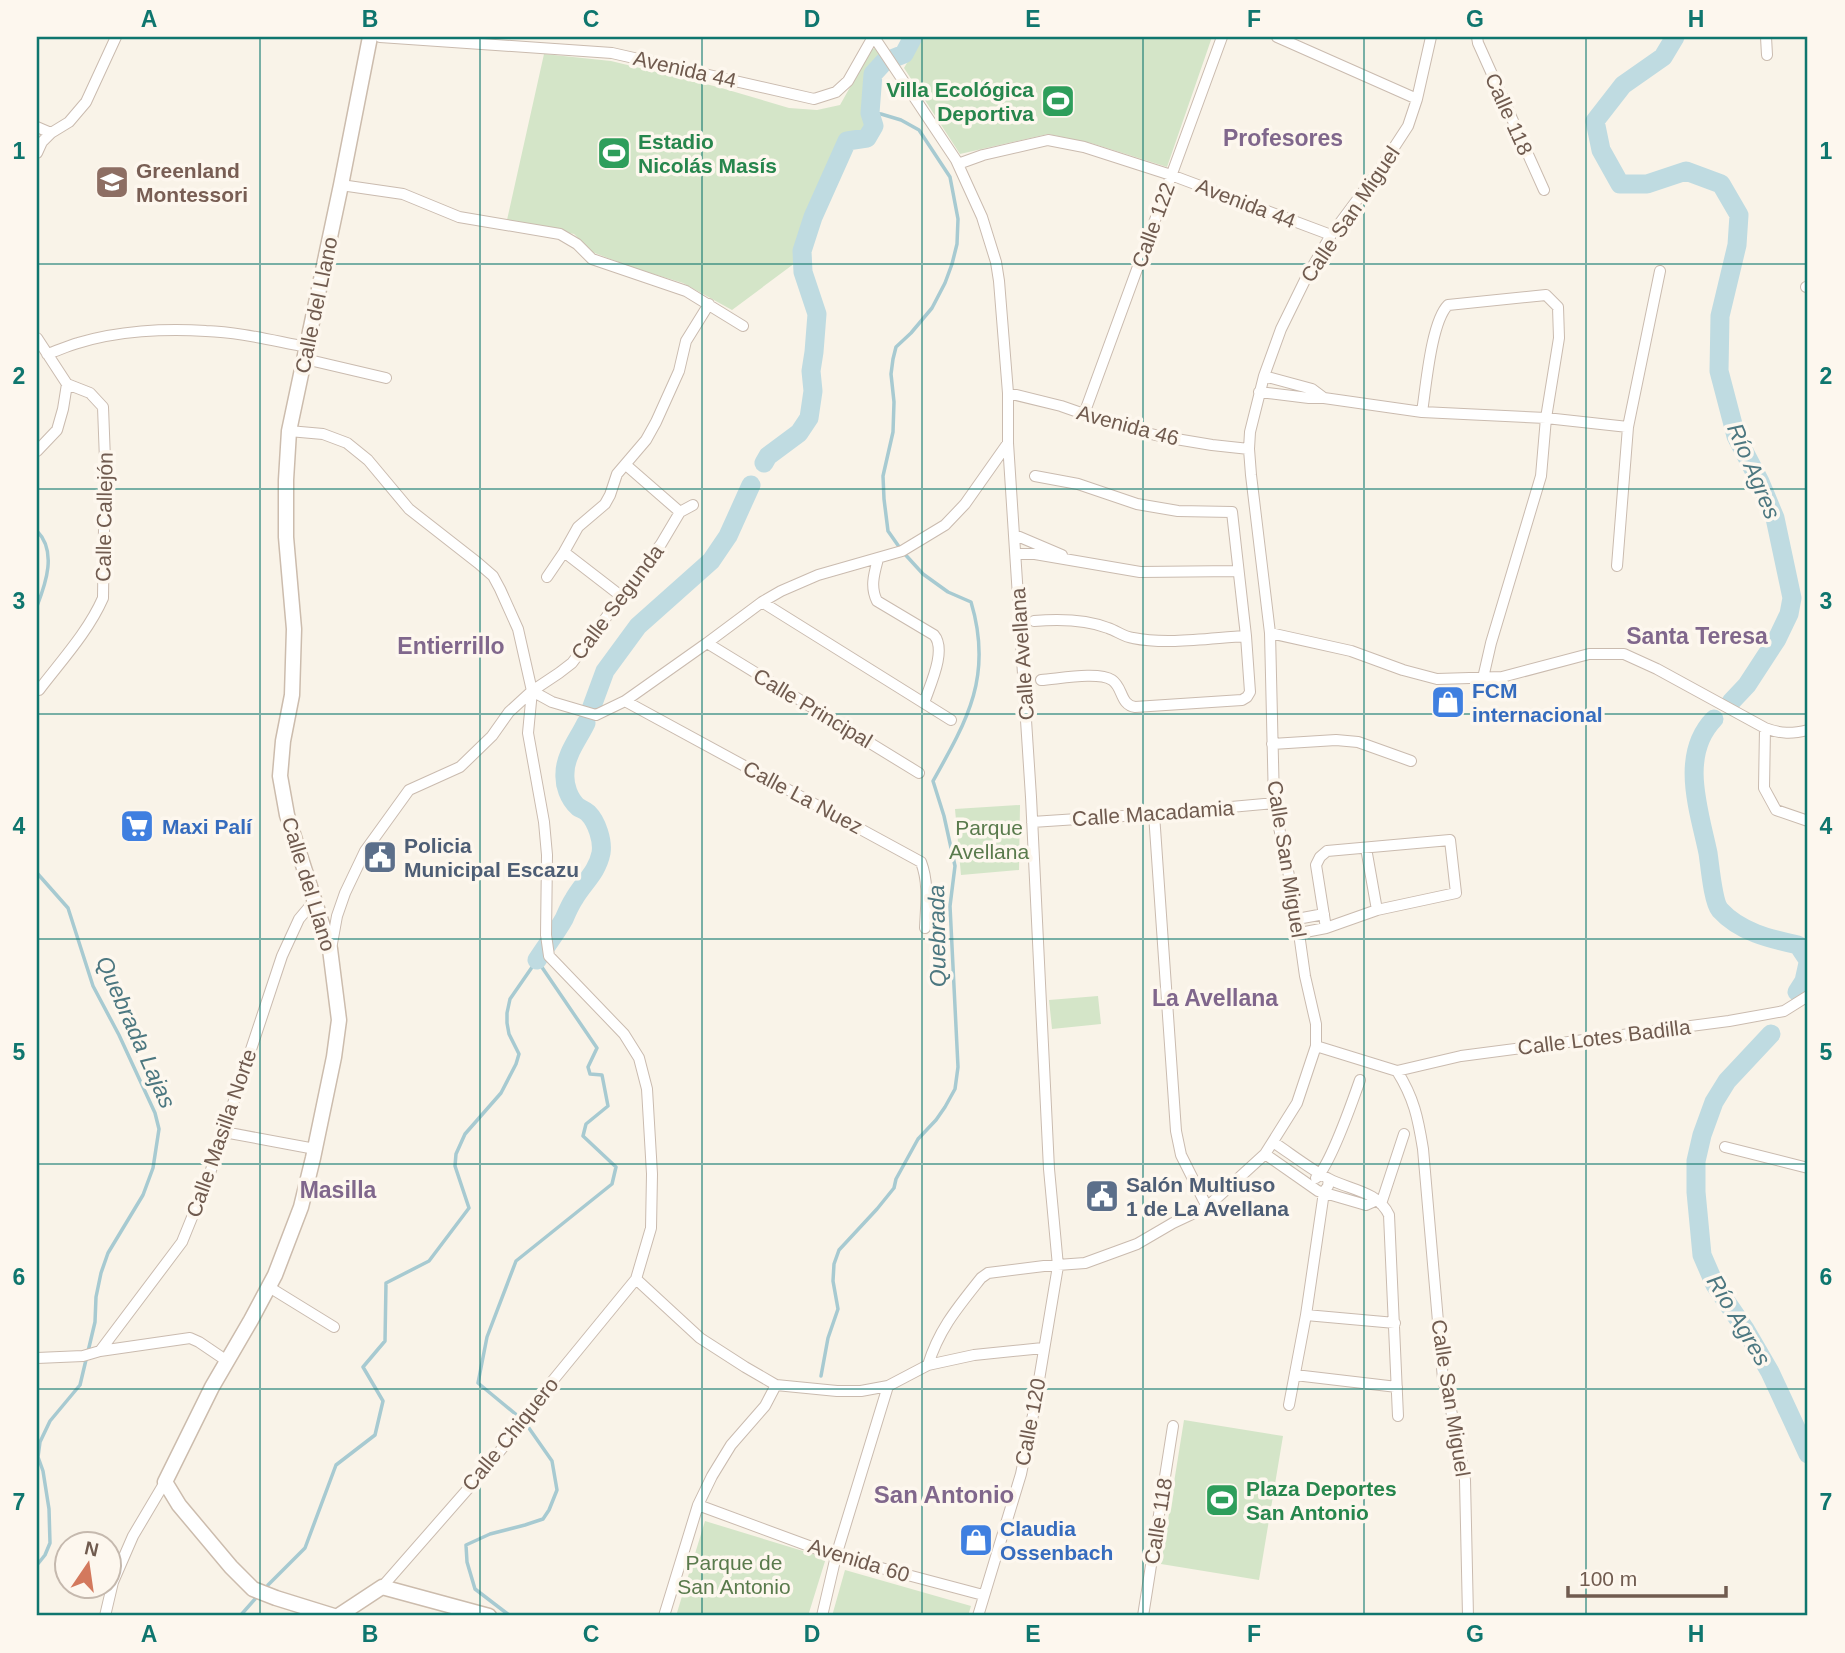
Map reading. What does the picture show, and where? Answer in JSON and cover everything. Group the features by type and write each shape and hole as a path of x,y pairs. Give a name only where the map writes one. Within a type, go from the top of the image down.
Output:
{"main road":[{"name":"Calle del Llano","path":"165,1482 212,1387 275,1275 300,1207 334,1057 339,1020 330,949 287,815 280,776 282,741 292,695 294,629 286,480 289,431 370,37"},
{"path":"165,1482 179,1505 253,1589 336,1616 382,1587 486,1616"}],"street":[{"path":"37,153 42,142 69,122 86,102 116,37"},
{"name":"Avenida 44","path":"380,37 612,53 814,99 836,92 848,81 873,37"},
{"name":"Calle Avellana","path":"873,37 958,164 982,217 999,281 1008,393 1008,443 1032,822 1048,1161 1058,1266"},
{"name":"Calle 122","path":"1084,414 1222,37"},
{"path":"1277,37 1417,99"},
{"name":"Calle San Miguel","path":"1316,1046 1316,1024 1274,803 1270,633 1251,475 1250,432 1264,376 1281,329 1307,276 1331,235 1408,126 1431,37"},
{"name":"Calle 118","path":"1477,37 1544,190"},
{"path":"1766,37 1767,55"},
{"path":"37,127 51,133"},
{"name":"Avenida 44","path":"958,164 983,155 1048,140 1084,146 1171,175 1331,235"},
{"path":"341,185 404,194 459,217 561,234 577,244 592,259 686,291 743,326"},
{"path":"1617,566 1628,427 1660,271"},
{"path":"1422,412 1429,359 1442,312 1448,305 1546,295 1558,307 1559,338 1546,418 1541,475 1483,678"},
{"path":"547,577 578,527 605,504 617,474 646,440 679,371 686,341 709,304"},
{"path":"47,354 79,342 131,333 207,331 251,336 386,378"},
{"path":"37,338 67,384 57,430 37,451"},
{"path":"1264,376 1312,389 1324,398"},
{"name":"Calle Callejón","path":"37,690 85,629 103,598 103,407 90,393 67,384"},
{"name":"Avenida 46","path":"1008,393 1164,437 1249,449"},
{"path":"1259,393 1324,398 1422,412 1546,418 1628,427"},
{"path":"289,431 323,434 347,443 368,460 409,509 493,576 518,629 532,691 528,733 544,822 547,855 546,935 549,956 624,1034 639,1058 648,1089 652,1228 636,1279 700,1338 776,1385 861,1391 888,1386 928,1365 974,1355 1043,1348"},
{"path":"532,691 552,702 596,715 625,701 781,591 818,575 902,551 945,525 965,504 1008,443"},
{"path":"626,465 680,512 693,505"},
{"path":"1035,476 1078,484 1137,505 1178,511 1232,512 1250,692 1242,700 1135,707 1125,702 1120,687 1110,678 1096,676 1041,680"},
{"name":"Calle Segunda","path":"330,949 345,893 365,851 409,790 460,768 492,736 509,712 532,691 572,663 661,544 680,512"},
{"path":"1014,534 1079,562"},
{"path":"564,552 621,596"},
{"path":"1016,554 1035,554 1140,572 1238,571"},
{"path":"878,559 872,584 877,601 934,635 939,641 940,648 925,703"},
{"path":"762,602 951,720"},
{"path":"1034,621 1079,621 1108,628 1130,638 1154,641 1246,636"},
{"path":"1270,633 1351,651 1437,679 1502,677 1589,654 1624,654 1765,728 1778,733 1808,730"},
{"name":"Calle Principal","path":"707,643 919,772"},
{"name":"Calle La Nuez","path":"625,701 921,862 927,889 925,928"},
{"path":"1765,728 1764,788 1776,810 1808,821"},
{"path":"1272,744 1336,740 1358,742 1410,761"},
{"name":"Calle Macadamia","path":"1032,822 1274,803"},
{"path":"1154,814 1175,1131 1181,1155 1207,1207"},
{"path":"1300,933 1326,928 1377,910 1456,893 1450,840 1327,851 1316,865 1326,928"},
{"path":"1366,848 1377,910"},
{"name":"Calle Masilla Norte","path":"100,1351 182,1242 210,1173 282,956 299,919 315,900"},
{"path":"1297,919 1324,914"},
{"name":"Calle Lotes Badilla","path":"1397,1071 1461,1056 1729,1021 1784,1011 1808,996"},
{"path":"928,1365 934,1345 945,1325 981,1278 988,1273 1085,1263 1137,1244 1207,1207 1265,1154 1297,1103 1316,1046 1397,1071"},
{"name":"Calle San Miguel","path":"1397,1071 1409,1089 1417,1112 1423,1149 1443,1379 1465,1480 1468,1616"},
{"path":"1289,1405 1307,1315 1324,1192 1328,1186 1325,1176 1360,1080"},
{"path":"224,1132 315,1149"},
{"path":"1378,1203 1404,1134"},
{"path":"1273,1142 1325,1176 1368,1193 1389,1215 1398,1416"},
{"path":"1725,1147 1808,1168"},
{"path":"1265,1154 1312,1187 1366,1205 1378,1203"},
{"path":"1312,1187 1315,1179 1325,1176"},
{"name":"Calle 120","path":"978,1616 1021,1474 1058,1266"},
{"name":"Calle Chiquero","path":"382,1587 495,1457 541,1395 636,1279"},
{"path":"269,1287 334,1327"},
{"path":"1307,1315 1395,1323"},
{"path":"37,1358 83,1356 100,1351 190,1338 227,1361"},
{"path":"1295,1375 1396,1387"},
{"path":"664,1616 698,1505 712,1476 731,1445 765,1406 776,1385"},
{"path":"822,1616 836,1556 888,1386"},
{"name":"Calle 118","path":"1143,1616 1173,1426"},
{"path":"105,1616 113,1582 133,1536 165,1482"},
{"name":"Avenida 60","path":"698,1505 836,1556 984,1595"}],"green space":[{"name":"Villa Ecológica Deportiva","path":"922,37 1212,37 1167,167 1091,143 1048,134 960,154 904,68"},
{"path":"879,48 884,58 870,74 865,113 869,125 865,134 843,139 799,239 795,263 732,310 683,283 592,252 574,234 507,220 544,54 611,61 718,87 789,108 817,110 840,105 871,50"},
{"name":"Parque Avellana","path":"1020,805 1019,870 961,875 955,809"},
{"path":"1098,996 1101,1024 1052,1029 1049,1000"},
{"name":"Plaza Deportes San Antonio","path":"1184,1420 1283,1436 1259,1580 1161,1564"},
{"name":"Parque de San Antonio","path":"705,1521 826,1558 808,1616 676,1616"},
{"path":"845,1570 971,1606 968,1616 832,1616"}],"waterway":[{"path":"764,463 768,456 799,433 809,418 817,314 803,272 802,251 813,217 847,141 867,138 874,126 870,113 873,74 884,62 904,54 913,37"},
{"name":"Río Agres","path":"1675,37 1663,57 1623,85 1595,121 1601,150 1620,184 1647,184 1686,171 1721,184 1739,215 1737,245 1720,316 1719,371 1736,436 1775,518 1792,598 1789,614 1777,639 1747,685 1731,702"},
{"name":"Quebrada","path":"821,1376 828,1338 838,1309 833,1281 834,1264 839,1250 894,1188 896,1179 918,1139 936,1120 955,1089 958,1067 950,906 955,866 933,781 966,716 978,674 979,652 971,602 948,592 923,574 902,551 888,531 884,499 883,476 893,432 891,374 896,347 932,308 945,283 957,244 958,219 950,177 919,130 901,120 870,113"},
{"path":"591,709 605,671 638,626 711,561 728,536 751,485"},
{"name":"Quebrada Lajas","path":"37,531 47,548 48,557 44,587 37,606"},
{"name":"Río Agres","path":"1714,719 1703,733 1697,749 1694,783 1718,906 1728,918 1746,929 1798,945 1808,960"},
{"path":"537,960 593,872 601,853 597,826 588,813 572,800 565,782 567,760 586,723"},
{"name":"Quebrada Lajas","path":"37,873 68,908 93,986 119,1035 155,1113 159,1129 153,1168 143,1195 108,1253 101,1273 95,1322 80,1385 50,1421 40,1442 38,1457 49,1509 50,1543 37,1565"},
{"path":"268,1585 305,1548 336,1465 375,1435 383,1401 363,1367 385,1341 386,1283 429,1261 469,1208 455,1166 456,1154 465,1134 501,1093 516,1064 519,1054 509,1034 507,1013 510,999 537,960 597,1048 588,1067 590,1074 602,1075 608,1106 586,1124 583,1136 616,1167 612,1184 516,1261 487,1337 478,1383 524,1421 552,1461 557,1490 543,1519 490,1534 466,1545 467,1562 475,1589 509,1616"},
{"name":"Río Agres","path":"1797,992 1804,981 1808,963"},
{"name":"Río Agres","path":"1771,1034 1727,1081 1714,1102 1696,1161 1696,1192 1702,1255 1715,1285 1770,1372 1808,1454"},
{"path":"240,1616 255,1599"}],"place":[{"name":"Villa Ecológica Deportiva","path":"1058,101"},
{"name":"Estadio Nicolás Masís","path":"614,153"},
{"name":"Greenland Montessori","path":"112,182"},
{"name":"FCM internacional","path":"1448,702"},
{"name":"Maxi Palí","path":"137,826"},
{"name":"Policia Municipal Escazu","path":"380,857"},
{"name":"Salón Multiuso 1 de La Avellana","path":"1102,1196"},
{"name":"Plaza Deportes San Antonio","path":"1222,1500"},
{"name":"Claudia Ossenbach","path":"976,1540"}],"district":[{"name":"Profesores","path":"1283,138"},
{"name":"Santa Teresa","path":"1697,636"},
{"name":"Entierrillo","path":"451,646"},
{"name":"La Avellana","path":"1215,998"},
{"name":"Masilla","path":"338,1190"},
{"name":"San Antonio","path":"944,1494"}]}
